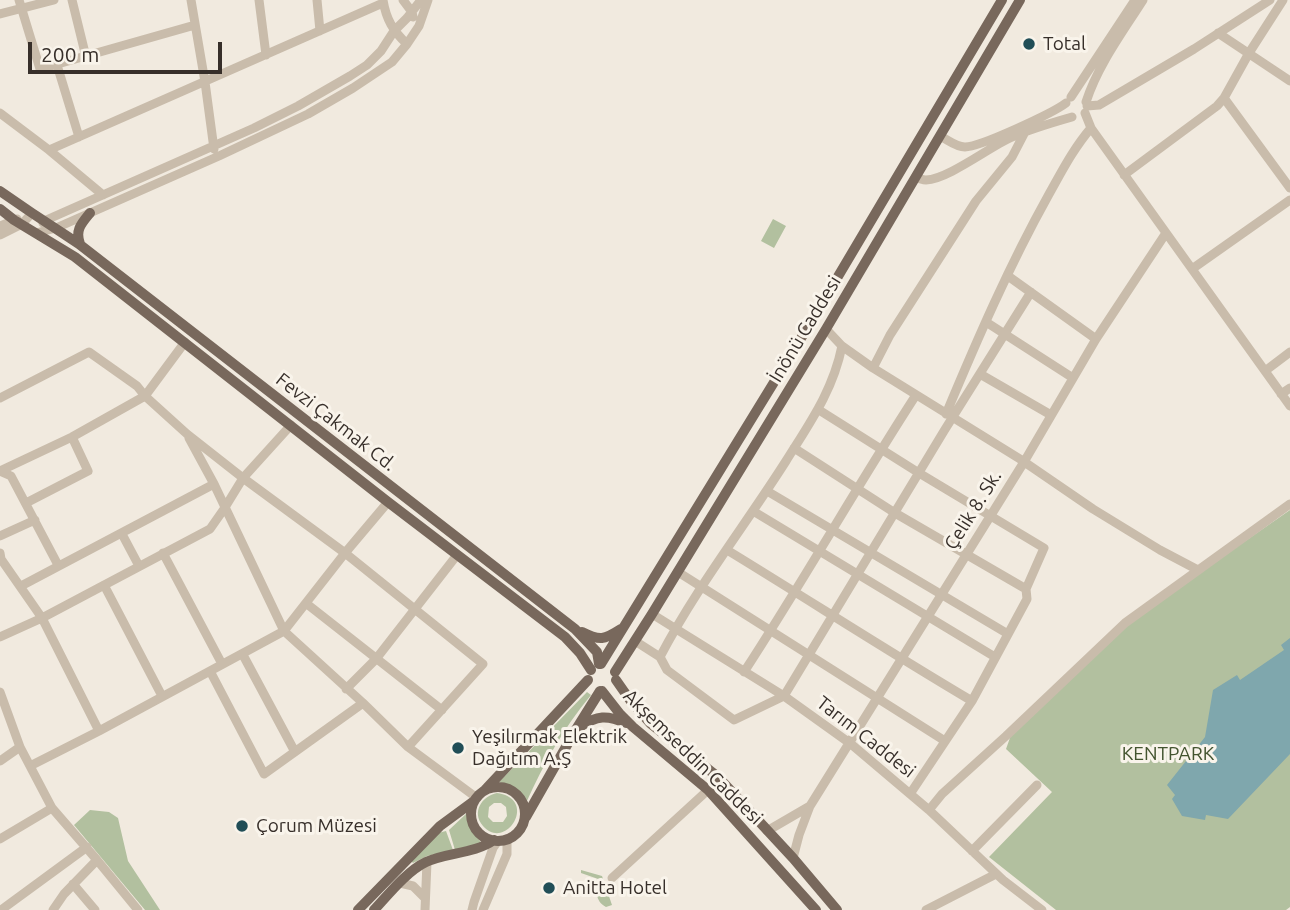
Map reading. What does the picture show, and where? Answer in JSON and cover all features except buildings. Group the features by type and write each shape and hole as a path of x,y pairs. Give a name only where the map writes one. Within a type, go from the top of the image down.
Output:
{"main road":[{"name":"İnönü Caddesi","path":"358,910 440,826 479,796 595,669 811,322 1002,0"},
{"name":"İnönü Caddesi","path":"615,676 826,329 1020,0"},
{"path":"901,170 915,178"},
{"name":"Fevzi Çakmak Cd.","path":"0,191 80,244 575,629 597,652 595,669"},
{"name":"Fevzi Çakmak Cd.","path":"0,209 75,257 185,342 565,637 595,669"},
{"path":"80,244 78,231 90,213"},
{"path":"575,629 595,639 606,638 623,627"},
{"path":"374,910 400,883 427,862 515,835 601,691 613,687 615,676 609,666 595,669 592,687 601,691"},
{"name":"Akşemseddin Caddesi","path":"615,676 630,700 650,723 718,777 837,910"},
{"name":"Akşemseddin Caddesi","path":"601,691 633,727 708,790 815,909"},
{"path":"575,731 591,719 610,717 633,727"},
{"path":"500,840 486,838 474,826 472,809 479,796 493,787 511,790 523,802 524,820"}],"street":[{"path":"0,13 20,4 54,0"},
{"path":"72,0 86,57"},
{"path":"191,0 215,158"},
{"path":"259,0 267,54"},
{"path":"317,0 320,31"},
{"path":"403,0 412,12 414,22 410,40"},
{"path":"0,235 26,226 38,217 103,195 298,106 367,65 421,0"},
{"path":"0,226 56,228 309,114 353,89 392,62 419,26 428,0"},
{"path":"1091,128 1065,110 1068,100 1135,0"},
{"path":"915,178 926,180 938,176 1010,138 1074,118 1086,107 1098,71 1143,0"},
{"path":"1086,107 1099,105 1270,0"},
{"path":"1124,175 1217,106 1283,0"},
{"path":"50,150 383,2 394,31 410,40"},
{"path":"20,4 40,69 195,25"},
{"path":"1219,33 1290,81"},
{"path":"57,65 79,137"},
{"path":"940,136 962,147 974,146 1044,116 1077,96 1084,99 1091,128 1265,371 1286,391 1290,406"},
{"path":"1224,98 1290,188"},
{"path":"0,113 50,150 103,195"},
{"path":"635,641 660,657 667,670 734,720 784,696 919,473 949,416 986,321 1033,222 1078,144 1091,128"},
{"path":"873,368 890,335 972,206 1012,157 1025,132"},
{"path":"1192,269 1290,200"},
{"path":"26,226 38,217"},
{"name":"Çelik 8. Sk.","path":"793,858 810,806 1024,462 1096,339 1166,233"},
{"path":"1008,276 1096,339"},
{"path":"949,416 980,374 1031,292"},
{"path":"986,321 1073,378"},
{"path":"826,329 842,346 873,368 1024,462 1093,509 1198,570"},
{"path":"0,471 72,437 145,397 185,342"},
{"path":"660,657 702,587 818,410 836,372 842,346"},
{"path":"0,398 89,352 137,386 145,397 187,434 345,553 483,664 408,747"},
{"path":"1265,371 1290,352"},
{"path":"980,374 1051,415"},
{"path":"744,671 796,592 880,450 916,395"},
{"path":"818,410 1045,548 1026,589 1027,599 972,701 910,794"},
{"path":"0,637 42,618 210,529 243,478 291,425"},
{"path":"187,434 214,484 284,631 408,747 479,796"},
{"path":"26,503 88,471 72,437"},
{"path":"794,448 895,513 1026,589"},
{"path":"0,471 11,476 58,565"},
{"path":"21,586 214,484"},
{"path":"767,491 1008,634"},
{"path":"30,766 284,631 388,502"},
{"path":"929,810 942,794 1125,623 1290,504"},
{"path":"753,511 995,657"},
{"path":"0,536 35,520"},
{"path":"122,534 139,566"},
{"path":"727,550 972,701"},
{"path":"0,553 0,559 42,618 99,731"},
{"path":"163,553 222,664"},
{"path":"346,689 376,659 457,555"},
{"path":"678,572 945,741"},
{"path":"104,585 162,696"},
{"path":"307,604 442,710"},
{"name":"Tarım Caddesi","path":"652,614 784,696 849,743 929,810 996,874 1042,910"},
{"path":"243,654 295,752"},
{"path":"210,671 264,774 363,703"},
{"path":"0,692 20,747 52,808 138,910"},
{"path":"0,761 20,747"},
{"path":"972,851 1037,785"},
{"path":"612,878 708,790"},
{"path":"767,831 810,806"},
{"path":"0,839 52,808"},
{"path":"472,910 493,848 500,840 507,854 483,910"},
{"path":"1,910 86,847"},
{"path":"58,908 73,884 97,860"},
{"path":"425,910 427,862"},
{"path":"926,910 996,874"},
{"path":"400,883 413,886 425,898"},
{"path":"73,884 95,910"}],"green space":[{"path":"773,219 786,226 774,248 761,241"},
{"name":"KENTPARK","path":"1290,510 1290,907 1286,910 1056,910 989,857 1052,792 1006,749 1011,735 1133,619"},
{"path":"587,692 591,695 555,747 526,803 514,790 499,782"},
{"path":"497,793 509,797 516,804 514,822 509,829 501,833 492,832 483,826 478,815 480,805","holes":["494,803 501,803 506,807 507,816 503,822 493,822 488,817 489,807"]},
{"path":"90,810 109,812 118,818 128,861 160,910 145,910 74,825"},
{"path":"467,813 481,843 455,850 449,830"},
{"path":"446,831 453,850 427,856 413,863 411,861 438,833"},
{"path":"581,870 602,876 612,905 602,905 598,898 597,891 601,880 581,873"}],"water":[{"path":"1290,638 1290,754 1228,819 1206,815 1205,820 1182,816 1172,799 1175,795 1167,785 1205,737 1213,690 1237,675 1240,680 1284,650 1281,645"}],"place":[{"name":"Total","path":"1029,44"},
{"name":"Yeşilırmak Elektrik Dağıtım A.Ş","path":"458,748"},
{"name":"Çorum Müzesi","path":"242,826"},
{"name":"Anitta Hotel","path":"549,888"}]}
